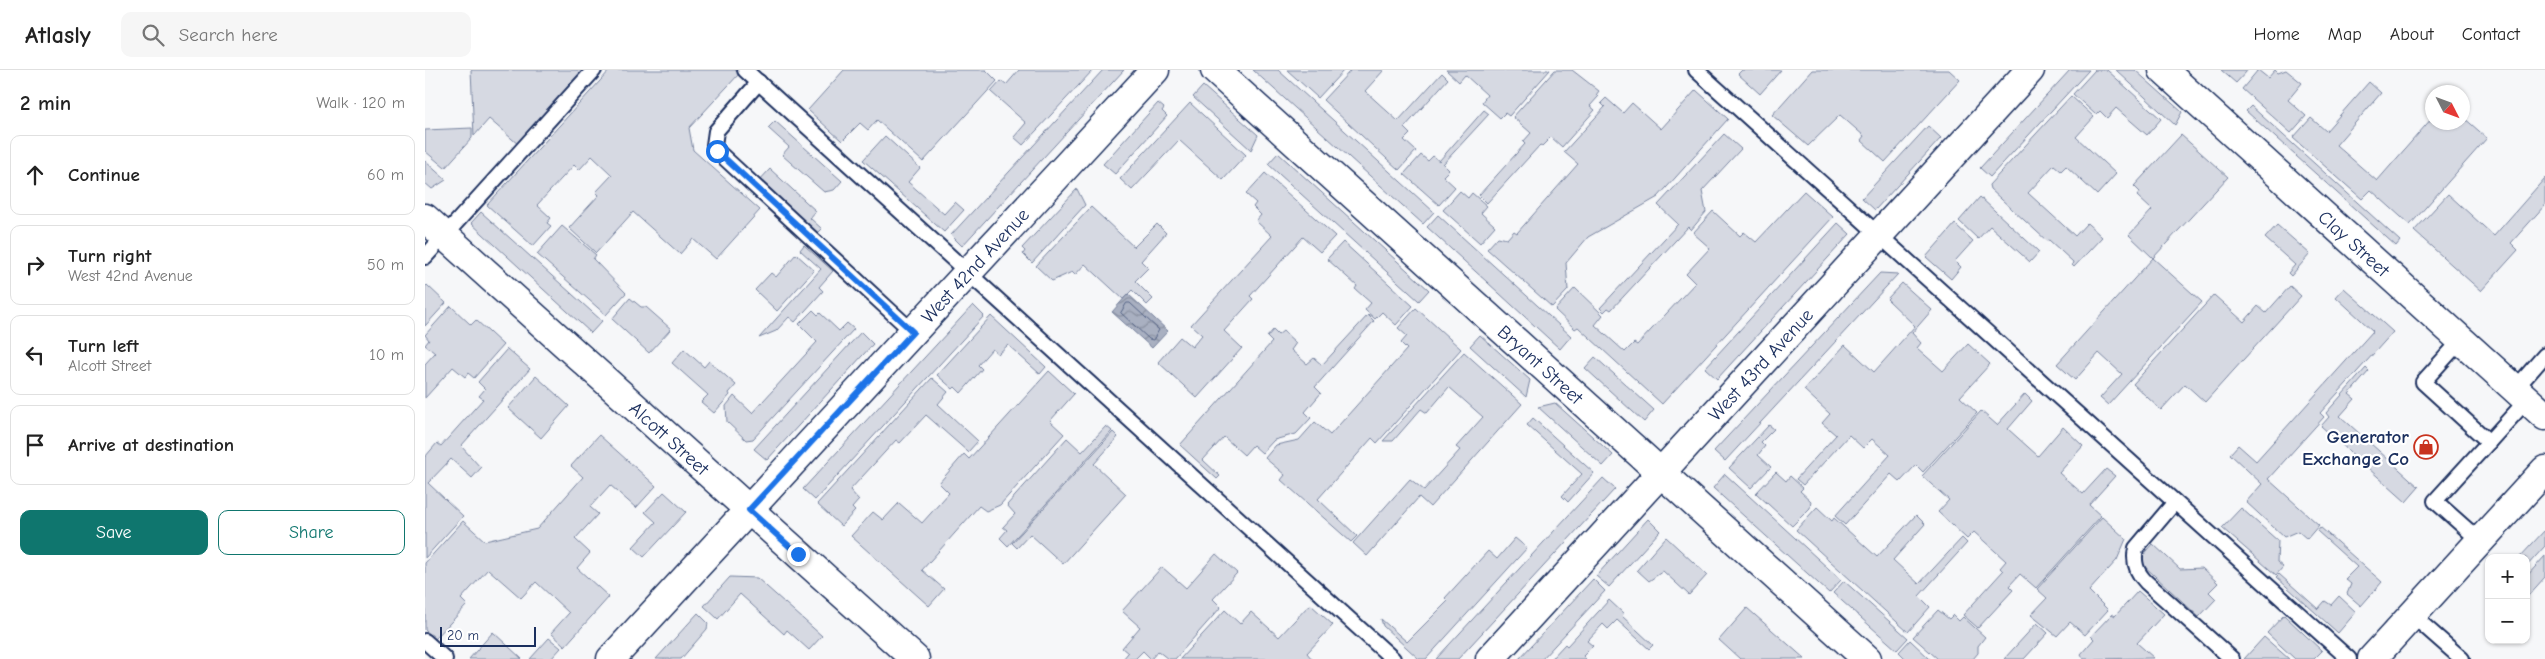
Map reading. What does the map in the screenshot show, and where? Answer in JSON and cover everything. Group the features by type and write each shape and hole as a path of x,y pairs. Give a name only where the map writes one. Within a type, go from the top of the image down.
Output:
{"street":[{"name":"West 42nd Avenue","path":"611,659 1155,70"},
{"name":"Bryant Street","path":"1215,70 1867,659"},
{"name":"West 43rd Avenue","path":"1490,659 2030,70"},
{"name":"Clay Street","path":"2163,70 2529,402"},
{"name":"Alcott Street","path":"435,226 915,659"},
{"path":"2372,659 2545,470"}],"lane":[{"path":"425,257 435,226 594,70"},
{"path":"745,70 1393,659"},
{"path":"1696,70 2349,659"},
{"path":"759,82 716,131 714,145 717,151 913,332"},
{"path":"2461,340 2423,382 2489,442"},
{"path":"2480,541 2435,502 2489,442 2529,402 2545,355"},
{"path":"2175,502 2136,548 2135,567 2146,582 2232,659"},
{"path":"2412,615 2461,659"},
{"path":"425,640 445,659"}],"shaded area":[{"path":"471,70 587,70 519,145 489,119 474,136"},
{"path":"610,70 735,70 739,74 689,128 693,150 760,210 716,259 693,239 680,254 633,212 596,253 569,228 599,195 596,192 612,175 592,156 579,170 574,165 537,205 551,218 547,223 551,226 533,246 487,205"},
{"path":"844,70 986,70 997,81 923,162 877,120 868,130 860,123 842,141 808,110"},
{"path":"1019,70 1093,70 1023,145 1014,137 1026,123 991,92 1001,81 1006,85"},
{"path":"1103,70 1124,70 962,246 951,235"},
{"path":"1253,70 1278,70 1434,212 1423,224"},
{"path":"1287,70 1344,70 1318,98"},
{"path":"1351,70 1384,70 1365,91 1398,121 1442,73 1448,79 1404,128 1410,134 1404,140 1416,151 1399,170 1323,100"},
{"path":"1446,70 1550,70 1509,116 1505,113 1500,118 1482,102 1487,95 1465,75 1459,82"},
{"path":"1555,70 1572,70 1599,91 1596,95 1598,97 1590,106 1595,110 1562,147 1551,137 1542,146 1540,145 1487,203 1479,195 1525,144 1523,142 1531,133 1513,117"},
{"path":"1742,70 1781,70 1760,94 1738,74"},
{"path":"1812,70 1949,70 1960,80 1885,162 1861,140 1864,136 1840,115 1808,146 1772,115"},
{"path":"2070,70 2089,70 1990,177 1980,168"},
{"path":"2095,70 2107,70 2161,119 2147,135 2116,108 2107,118 2100,111 2096,115 2073,94"},
{"path":"2116,70 2135,70 2182,112 2175,125"},
{"path":"2221,70 2248,70 2236,83"},
{"path":"2258,70 2268,78 2275,70 2278,73 2286,70 2302,83 2288,100 2306,116 2291,133 2242,89"},
{"path":"2369,82 2381,93 2336,145 2377,181 2425,126 2425,130 2470,130 2470,123 2487,138 2410,225 2371,190 2362,199 2293,138 2311,118 2326,131"},
{"path":"1203,86 1258,135 1251,150 1193,97"},
{"path":"1696,90 1728,119 1658,197 1588,237 1566,263 1568,290 1552,307 1487,249 1498,237 1507,239 1514,231 1517,233 1578,164 1564,152 1605,107 1601,103 1606,98 1623,113 1632,103 1661,129"},
{"path":"2071,96 2094,117 2076,137 2116,174 2097,195 2066,166 2061,171 2054,165 2028,193 2075,236 2087,223 2102,237 2074,267 2072,265 2073,262 1990,189 1989,185"},
{"path":"1158,103 1164,108 1162,111 1167,116 1115,174 1103,164"},
{"path":"1190,103 1246,155 1223,180 1179,140 1132,190 1120,179"},
{"path":"2251,106 2400,241 2396,246 2246,111"},
{"path":"1484,110 1489,114 1443,164 1449,170 1443,176 1455,187 1439,205 1404,174 1421,155 1428,161 1433,156 1439,161"},
{"path":"775,121 842,181 834,190 824,192 782,155 789,147 768,128"},
{"path":"1928,126 1941,138 1875,210 1862,198"},
{"path":"472,128 472,138 445,168 425,151 425,130"},
{"path":"1724,134 1741,149 1702,191 1706,212 1691,230 1688,227 1611,310 1608,308 1604,312 1600,308 1678,224 1658,205"},
{"path":"2181,135 2228,177 2153,258 2129,235 2152,210 2137,196 2140,192 2134,186"},
{"path":"885,136 920,168 908,182 944,214 955,202 964,210 944,232 863,160"},
{"path":"1278,153 1429,290 1419,301 1268,164"},
{"path":"425,161 446,180 432,189 425,183"},
{"path":"770,169 816,211 810,218 822,229 816,235 757,183"},
{"path":"1265,173 1335,236 1320,252 1303,237 1250,296 1253,299 1224,331 1242,348 1197,398 1158,362 1180,337 1192,347 1202,335 1191,325 1272,236 1256,221 1261,215 1253,207 1256,203 1246,194"},
{"path":"2545,178 2545,205 2511,243 2518,250 2481,291 2414,231 2448,194 2494,236"},
{"path":"1077,189 1085,205 1032,263 1023,254 1025,251 1022,248"},
{"path":"1460,191 1468,198 1472,193 1487,206 1481,213 1495,226 1480,243 1443,210"},
{"path":"1804,191 1833,217 1662,404 1578,327 1575,329 1555,310 1575,288 1603,315 1595,325 1625,352 1634,343 1637,345 1695,283 1686,274 1710,248 1693,233 1713,211 1740,236 1744,232 1756,242"},
{"path":"1980,197 2039,252 2030,262 1990,226 1978,239 1959,221"},
{"path":"1091,207 1134,247 1157,224 1166,233 1141,261 1148,268 1135,281 1153,299 1147,305 1132,290 1123,299 1085,264 1075,275 1072,272 1052,281 1036,266"},
{"path":"481,212 602,321 591,333 471,223"},
{"path":"1438,215 1571,336 1560,349 1427,227"},
{"path":"1838,223 1850,234 1717,379 1705,368"},
{"path":"1955,224 1973,241 1955,261 1961,267 1951,279 1926,257"},
{"path":"2277,225 2310,254 2291,276 2288,273 2295,265 2265,238"},
{"path":"562,226 596,255 593,259 626,293 606,315 537,254"},
{"path":"1343,242 1413,306 1396,325 1382,312 1375,319 1365,310 1371,303 1355,289 1357,286 1327,259"},
{"path":"804,245 833,271 819,287 823,291 795,322 789,317 776,331 759,338 821,269 800,250"},
{"path":"796,254 814,270 777,311 755,290 771,273 776,277"},
{"path":"2153,258 2202,302 2108,405 2100,398 2122,374 2099,353 2075,380 2057,364"},
{"path":"1880,273 1898,274 1725,461 1714,451"},
{"path":"1902,283 1932,310 1912,333 1921,343 1917,348 1943,371 1968,344 1990,364 1960,397 1977,413 1923,472 1916,465 1900,482 1891,474 1845,525 1835,516 1890,455 1872,439 1863,448 1849,435 1803,485 1796,479 1836,435 1822,423 1830,414 1804,390 1845,345 1874,372 1915,326 1887,299"},
{"path":"427,285 446,303 425,326 425,287"},
{"path":"2290,286 2301,296 2205,402 2185,384 2161,410 2133,384 2214,295 2244,322 2258,306 2266,313"},
{"path":"2344,288 2393,332 2320,413 2324,417 2268,479 2319,525 2307,539 2298,531 2284,537 2246,502 2262,484 2230,454 2238,445 2256,461 2373,331 2336,297"},
{"path":"630,298 641,307 646,307 671,329 649,353 612,319"},
{"path":"973,305 984,316 815,500 803,489"},
{"path":"451,306 471,325 476,320 503,345 474,378 468,373 465,377 453,367 425,398 425,364 435,353 425,345 429,340 425,335"},
{"path":"1416,308 1461,349 1377,443 1372,438 1318,499 1357,536 1351,542 1281,480 1285,475 1265,458 1276,445 1299,440 1315,422 1330,435 1407,349 1401,343 1407,336 1398,328"},
{"path":"813,310 818,315 820,313 839,331 847,323 854,329 753,439 746,440 727,422 726,406 734,396 752,413 817,342 799,324"},
{"path":"1368,315 1374,321 1315,387 1321,393 1305,412 1311,418 1296,434 1274,440 1262,453 1253,445 1244,455 1224,437 1203,460 1220,476 1217,479 1180,445 1272,342 1267,337 1273,330 1278,335 1283,331 1296,343 1291,350 1307,364 1314,358 1322,365"},
{"path":"991,316 1046,367 1040,374 1008,345 998,354 992,349 978,365 982,369 961,393 955,387 953,389 937,375"},
{"path":"861,332 873,344 767,460 754,449"},
{"path":"1480,335 1530,380 1526,397 1470,346"},
{"path":"507,349 530,369 461,446 481,468 472,478 451,459 428,483 463,516 425,558 425,457 437,443 441,446 483,399 479,396 485,389 478,382"},
{"path":"684,349 704,367 709,361 736,385 714,413 701,402 708,395 672,363"},
{"path":"1464,352 1522,404 1430,507 1419,497 1367,556 1353,543 1410,479 1424,490 1460,450 1456,447 1483,417 1449,387 1427,413 1421,409 1393,441 1383,441"},
{"path":"1595,357 1654,410 1644,422 1585,368"},
{"path":"2366,368 2369,371 2349,394 2355,399 2340,416 2419,487 2406,502 2321,426 2329,417 2326,413"},
{"path":"1049,371 1074,394 1050,421 1064,434 1000,505 986,511 979,506 922,570 944,589 929,606 851,536 873,512 883,520 899,503 922,523 949,493 939,483 964,454 969,459"},
{"path":"536,376 569,406 541,438 508,408"},
{"path":"932,378 948,392 938,404 978,441 968,452 926,415 900,443 896,440 850,490 859,500 852,508 855,511 841,526 817,504"},
{"path":"2025,394 2032,401 2008,429 2038,456 2063,427 2083,446 2059,473 2083,494 2106,469 2115,476 2089,505 2101,516 2036,588 2020,574 2009,586 2013,590 1978,628 1963,615 2003,571 2000,568 2006,561 1974,532 1967,539 1938,512 1949,500 1922,476 1981,411 1997,425"},
{"path":"1555,403 1613,455 1603,466 1538,407"},
{"path":"1533,418 1594,473 1568,502 1562,496 1582,474 1527,425"},
{"path":"1769,425 1774,429 1761,442 1765,446 1758,455 1771,467 1751,488 1729,468"},
{"path":"1106,426 1112,431 1008,546 1000,538 1007,530 1003,527 1015,514 1007,505 1067,438 1082,452"},
{"path":"1113,432 1118,437 1094,464 1126,494 1063,564 1030,534 1017,548 1012,543"},
{"path":"599,435 656,486 636,508 610,485 590,507 598,514 575,539 590,553 577,568 609,597 565,646 551,633 569,613 536,582 521,598 488,569 461,599 467,605 435,639 425,630 425,563 463,521 485,541 537,529 583,477 571,466"},
{"path":"1776,472 1786,481 1790,476 1803,488 1800,491 1811,501 1810,508 1792,526 1756,493"},
{"path":"1725,474 1841,580 1829,593 1713,488"},
{"path":"1603,478 1615,489 1458,659 1436,659"},
{"path":"664,492 686,512 644,557 633,547 656,522 645,512"},
{"path":"1817,507 1832,521 1834,518 1877,557 1916,515 1925,524 1893,560 1919,584 1962,538 1967,543 1919,596 1930,607 1908,632 1796,530"},
{"path":"2241,508 2278,541 2277,562 2283,567 2276,575 2222,528"},
{"path":"2102,517 2126,539 2117,560 2089,591 2108,610 2085,635 2070,622 2057,636 2031,615 2047,598 2037,589"},
{"path":"1648,519 1660,531 1609,587 1596,576"},
{"path":"2320,527 2382,582 2361,606 2347,594 2351,584 2345,579 2357,567 2317,531"},
{"path":"2545,530 2545,546 2530,563 2530,554 2523,554"},
{"path":"1666,537 1707,575 1689,595 1663,571 1649,581 1637,570"},
{"path":"1515,538 1527,548 1426,659 1419,659 1383,626 1381,619 1407,642 1448,601 1445,598 1488,551 1497,559"},
{"path":"2153,544 2180,569 2202,568 2218,583 2209,592 2216,599 2199,617 2141,563 2141,558"},
{"path":"1216,554 1237,573 1213,599 1221,607 1175,659 1168,659 1158,651 1151,659 1143,651 1135,659 1123,659 1128,653 1122,648 1140,627 1122,611 1162,567 1186,588"},
{"path":"2545,556 2545,577 2530,594 2530,573"},
{"path":"2279,574 2318,609 2325,601 2331,605 2339,596 2356,612 2338,633 2276,577"},
{"path":"730,577 757,578 822,636 809,650 787,630 784,634 740,594 718,619 704,606"},
{"path":"1593,579 1605,591 1542,659 1519,659"},
{"path":"1844,581 1908,638 1897,650 1833,593"},
{"path":"2138,591 2164,614 2137,643 2154,658 2084,659 2081,654 2094,639 2091,636 2112,614 2115,616"},
{"path":"1609,600 1624,614 1622,616 1653,645 1649,649 1617,620 1608,629 1603,624 1587,641 1593,646 1583,656 1586,659 1551,659 1565,644 1567,646"},
{"path":"1310,604 1333,625 1307,653 1312,659 1180,659 1225,610 1240,624 1251,612 1279,637"},
{"path":"1747,608 1805,659 1740,659 1719,640"},
{"path":"1938,610 1949,619 1953,615 1959,621 1963,617 1985,637 1978,646 1978,653 1973,659 1938,659 1913,637"},
{"path":"698,613 708,623 707,629 681,659 656,659"},
{"path":"2284,615 2322,651 2314,659 2295,659 2267,633"},
{"path":"2037,623 2048,633 2024,659 2004,659"},
{"path":"493,632 522,659 469,659"},
{"path":"2264,637 2289,659 2244,659"},
{"path":"549,638 561,648 551,659 530,659"},
{"path":"1910,640 1930,659 1906,659 1899,652"}],"water":[{"path":"1128,294 1168,331 1152,348 1112,312"}],"place":[{"name":"Generator Exchange Co","path":"2426,447"}],"route":[{"path":"717,151 721,157 913,332 749,510 798,554"}]}
